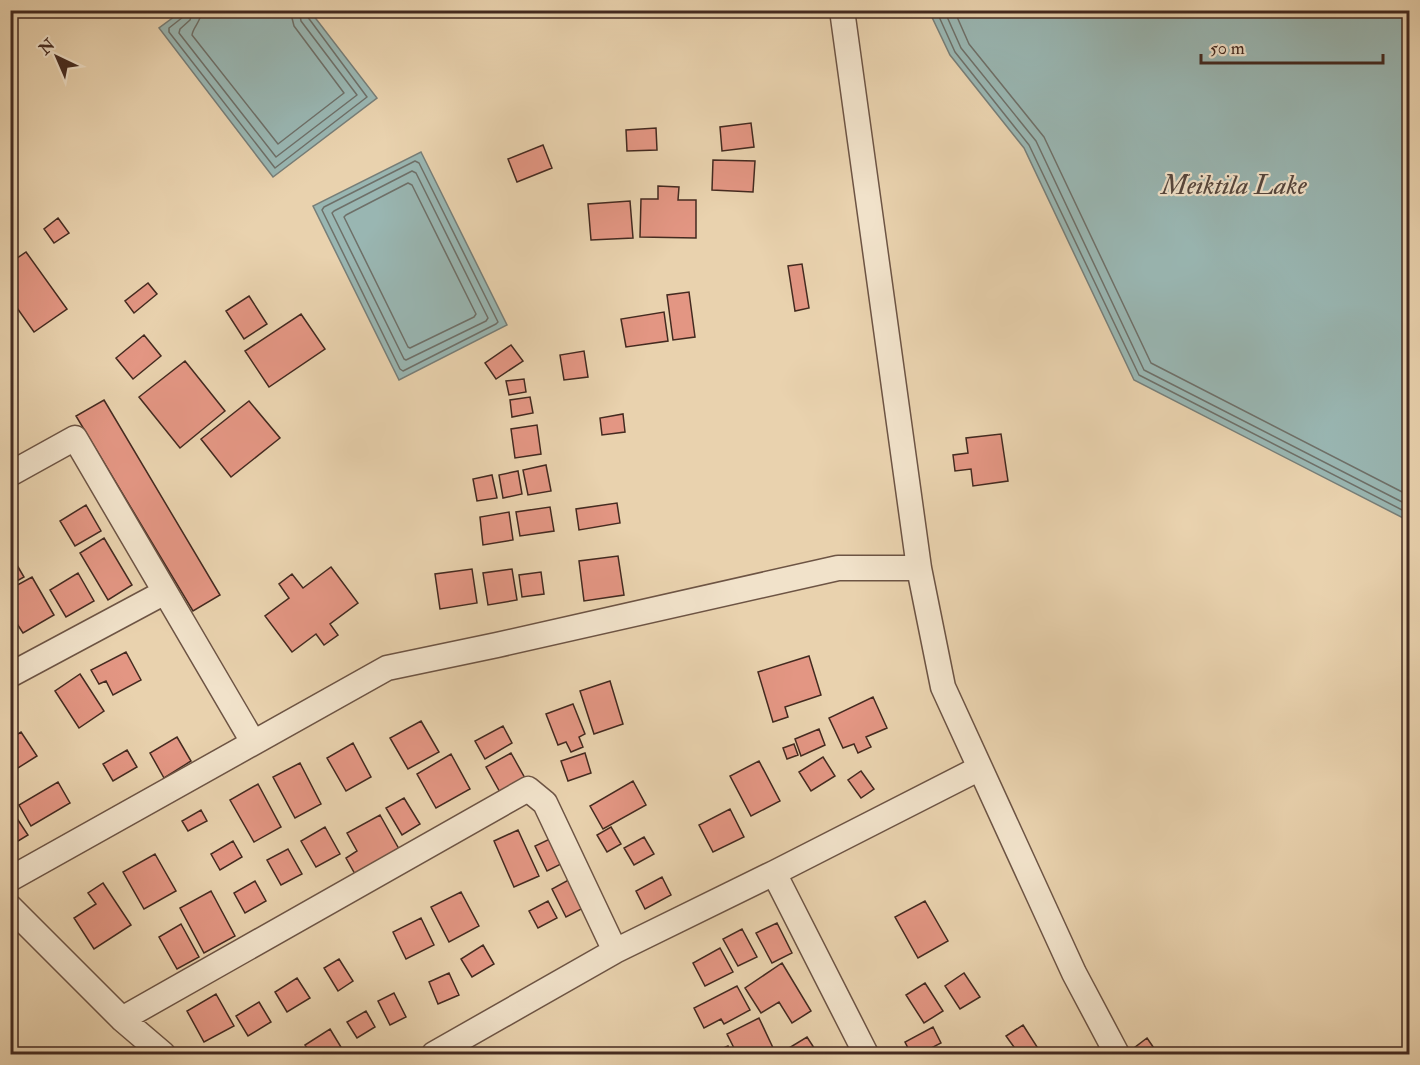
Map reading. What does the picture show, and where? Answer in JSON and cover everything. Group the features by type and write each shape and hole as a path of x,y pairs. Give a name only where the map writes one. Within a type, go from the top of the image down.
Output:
{"street":[{"path":"842,10 919,568 943,687 1074,972 1117,1054"},
{"path":"10,474 75,438 253,742"},
{"path":"10,879 387,668 838,568 919,568"},
{"path":"10,675 165,592"},
{"path":"434,1054 615,951 980,768"},
{"path":"122,1019 528,789 545,802 615,951"},
{"path":"774,873 866,1054"},
{"path":"10,907 122,1019 164,1054"}],"water":[{"path":"182,11 310,11 377,98 273,177 159,28"},
{"name":"Meiktila Lake","path":"929,11 1409,11 1409,521 1134,380 1024,148 950,55"},
{"path":"421,152 507,325 399,380 313,206"}],"building":[{"path":"751,123 754,147 722,151 720,127"},
{"path":"656,128 657,150 627,151 626,130"},
{"path":"543,145 552,168 517,182 508,159"},
{"path":"713,160 755,161 753,192 712,190"},
{"path":"658,186 679,187 678,200 696,200 696,238 640,237 641,199 658,199"},
{"path":"630,201 633,238 591,240 588,204"},
{"path":"58,218 69,233 54,243 44,229"},
{"path":"26,252 67,309 34,332 10,298 10,263"},
{"path":"802,264 809,308 795,311 788,266"},
{"path":"148,283 157,294 134,313 125,301"},
{"path":"689,292 695,337 673,340 667,295"},
{"path":"249,296 267,324 244,339 226,311"},
{"path":"664,312 668,341 626,347 621,319"},
{"path":"301,314 325,349 269,387 245,351"},
{"path":"144,335 161,356 133,379 116,358"},
{"path":"511,345 523,361 496,379 485,363"},
{"path":"584,351 588,377 564,380 560,355"},
{"path":"185,361 225,411 180,448 139,397"},
{"path":"524,379 526,392 509,395 506,381"},
{"path":"530,397 533,413 512,417 510,400"},
{"path":"104,400 220,595 193,611 76,416"},
{"path":"249,401 280,438 231,477 201,439"},
{"path":"623,414 625,432 602,435 600,418"},
{"path":"537,425 541,454 515,458 511,429"},
{"path":"1001,434 1008,481 973,486 971,469 955,471 953,455 968,453 966,438"},
{"path":"546,465 551,491 528,495 523,470"},
{"path":"518,471 522,494 503,498 499,475"},
{"path":"492,475 497,498 477,501 473,479"},
{"path":"617,503 620,523 579,530 576,509"},
{"path":"86,505 101,531 75,546 60,521"},
{"path":"550,507 554,531 520,536 516,512"},
{"path":"509,512 513,540 483,545 480,517"},
{"path":"104,538 132,585 108,600 80,553"},
{"path":"618,556 624,595 584,601 579,561"},
{"path":"14,560 24,577 10,585 10,562"},
{"path":"331,567 358,603 330,624 338,635 324,645 316,634 292,652 265,616 289,598 279,584 292,574 303,588"},
{"path":"472,569 477,603 440,609 435,574"},
{"path":"512,569 517,600 488,605 483,573"},
{"path":"541,572 544,594 522,597 519,575"},
{"path":"78,573 94,601 66,617 50,590"},
{"path":"32,577 54,615 23,633 10,613 10,589"},
{"path":"126,652 141,680 113,695 106,681 99,684 91,670"},
{"path":"809,656 821,695 785,707 788,717 773,722 758,672"},
{"path":"80,674 104,711 79,728 55,691"},
{"path":"610,681 623,724 594,734 580,691"},
{"path":"873,697 887,728 866,737 871,747 858,753 854,744 843,748 829,718"},
{"path":"573,704 585,734 579,737 583,747 571,752 566,742 558,745 546,714"},
{"path":"421,721 439,752 408,769 390,738"},
{"path":"503,726 512,743 485,759 475,741"},
{"path":"819,729 825,745 801,756 795,739"},
{"path":"21,732 37,756 10,773 10,739"},
{"path":"177,737 191,761 164,778 150,753"},
{"path":"353,743 371,777 346,791 327,758"},
{"path":"794,744 798,755 787,759 783,748"},
{"path":"127,750 137,767 113,781 103,764"},
{"path":"511,753 526,780 501,794 486,767"},
{"path":"585,753 591,773 568,781 561,761"},
{"path":"451,754 470,789 436,808 417,774"},
{"path":"823,757 835,776 811,791 799,772"},
{"path":"759,761 780,801 751,816 730,776"},
{"path":"300,763 321,804 295,818 273,777"},
{"path":"861,771 874,789 861,798 848,780"},
{"path":"633,781 646,805 603,829 590,806"},
{"path":"58,782 70,803 31,826 19,805"},
{"path":"258,784 281,827 254,842 230,800"},
{"path":"404,798 420,824 402,835 386,808"},
{"path":"10,808 28,835 10,846"},
{"path":"730,809 744,837 713,852 699,825"},
{"path":"201,810 207,821 188,831 182,821"},
{"path":"380,815 399,849 355,874 346,858 357,851 347,833"},
{"path":"325,827 340,854 316,867 301,841"},
{"path":"611,827 621,844 607,852 597,835"},
{"path":"518,830 539,876 514,887 494,841"},
{"path":"554,837 565,862 547,871 535,846"},
{"path":"644,837 654,854 634,865 624,848"},
{"path":"233,841 242,857 220,870 211,854"},
{"path":"288,849 302,874 281,885 267,860"},
{"path":"155,854 176,891 144,909 123,872"},
{"path":"574,877 589,905 566,917 552,889"},
{"path":"662,877 671,895 645,909 636,891"},
{"path":"255,881 266,901 245,913 234,893"},
{"path":"103,883 131,925 94,949 74,918 96,904 88,893"},
{"path":"211,891 235,936 204,953 180,908"},
{"path":"461,892 479,926 449,942 431,907"},
{"path":"548,901 557,918 538,928 529,911"},
{"path":"925,901 948,941 918,958 895,917"},
{"path":"421,918 434,945 406,959 393,932"},
{"path":"777,923 792,953 772,963 756,933"},
{"path":"181,924 199,957 177,969 159,937"},
{"path":"742,929 757,957 738,966 723,939"},
{"path":"483,945 494,964 472,977 461,959"},
{"path":"720,948 733,972 705,986 693,963"},
{"path":"339,959 353,981 338,991 324,968"},
{"path":"782,963 811,1011 792,1023 779,1002 761,1013 745,988"},
{"path":"449,973 459,995 438,1004 429,982"},
{"path":"964,973 980,997 960,1009 945,986"},
{"path":"297,978 310,998 287,1012 275,992"},
{"path":"925,983 943,1011 924,1023 906,995"},
{"path":"737,986 750,1010 724,1024 721,1019 704,1028 694,1008"},
{"path":"394,993 406,1017 390,1025 378,1001"},
{"path":"216,994 234,1026 204,1042 187,1011"},
{"path":"259,1002 271,1022 248,1036 236,1016"},
{"path":"366,1011 375,1027 357,1038 347,1022"},
{"path":"759,1018 775,1052 737,1054 727,1034"},
{"path":"1023,1025 1041,1053 1019,1054 1006,1036"},
{"path":"933,1027 941,1043 920,1054 911,1054 905,1042"},
{"path":"330,1029 344,1052 341,1054 311,1054 305,1045"},
{"path":"807,1037 818,1054 779,1054"},
{"path":"1147,1038 1158,1054 1138,1054 1134,1048"},
{"path":"728,1046 731,1054 709,1054"}]}
